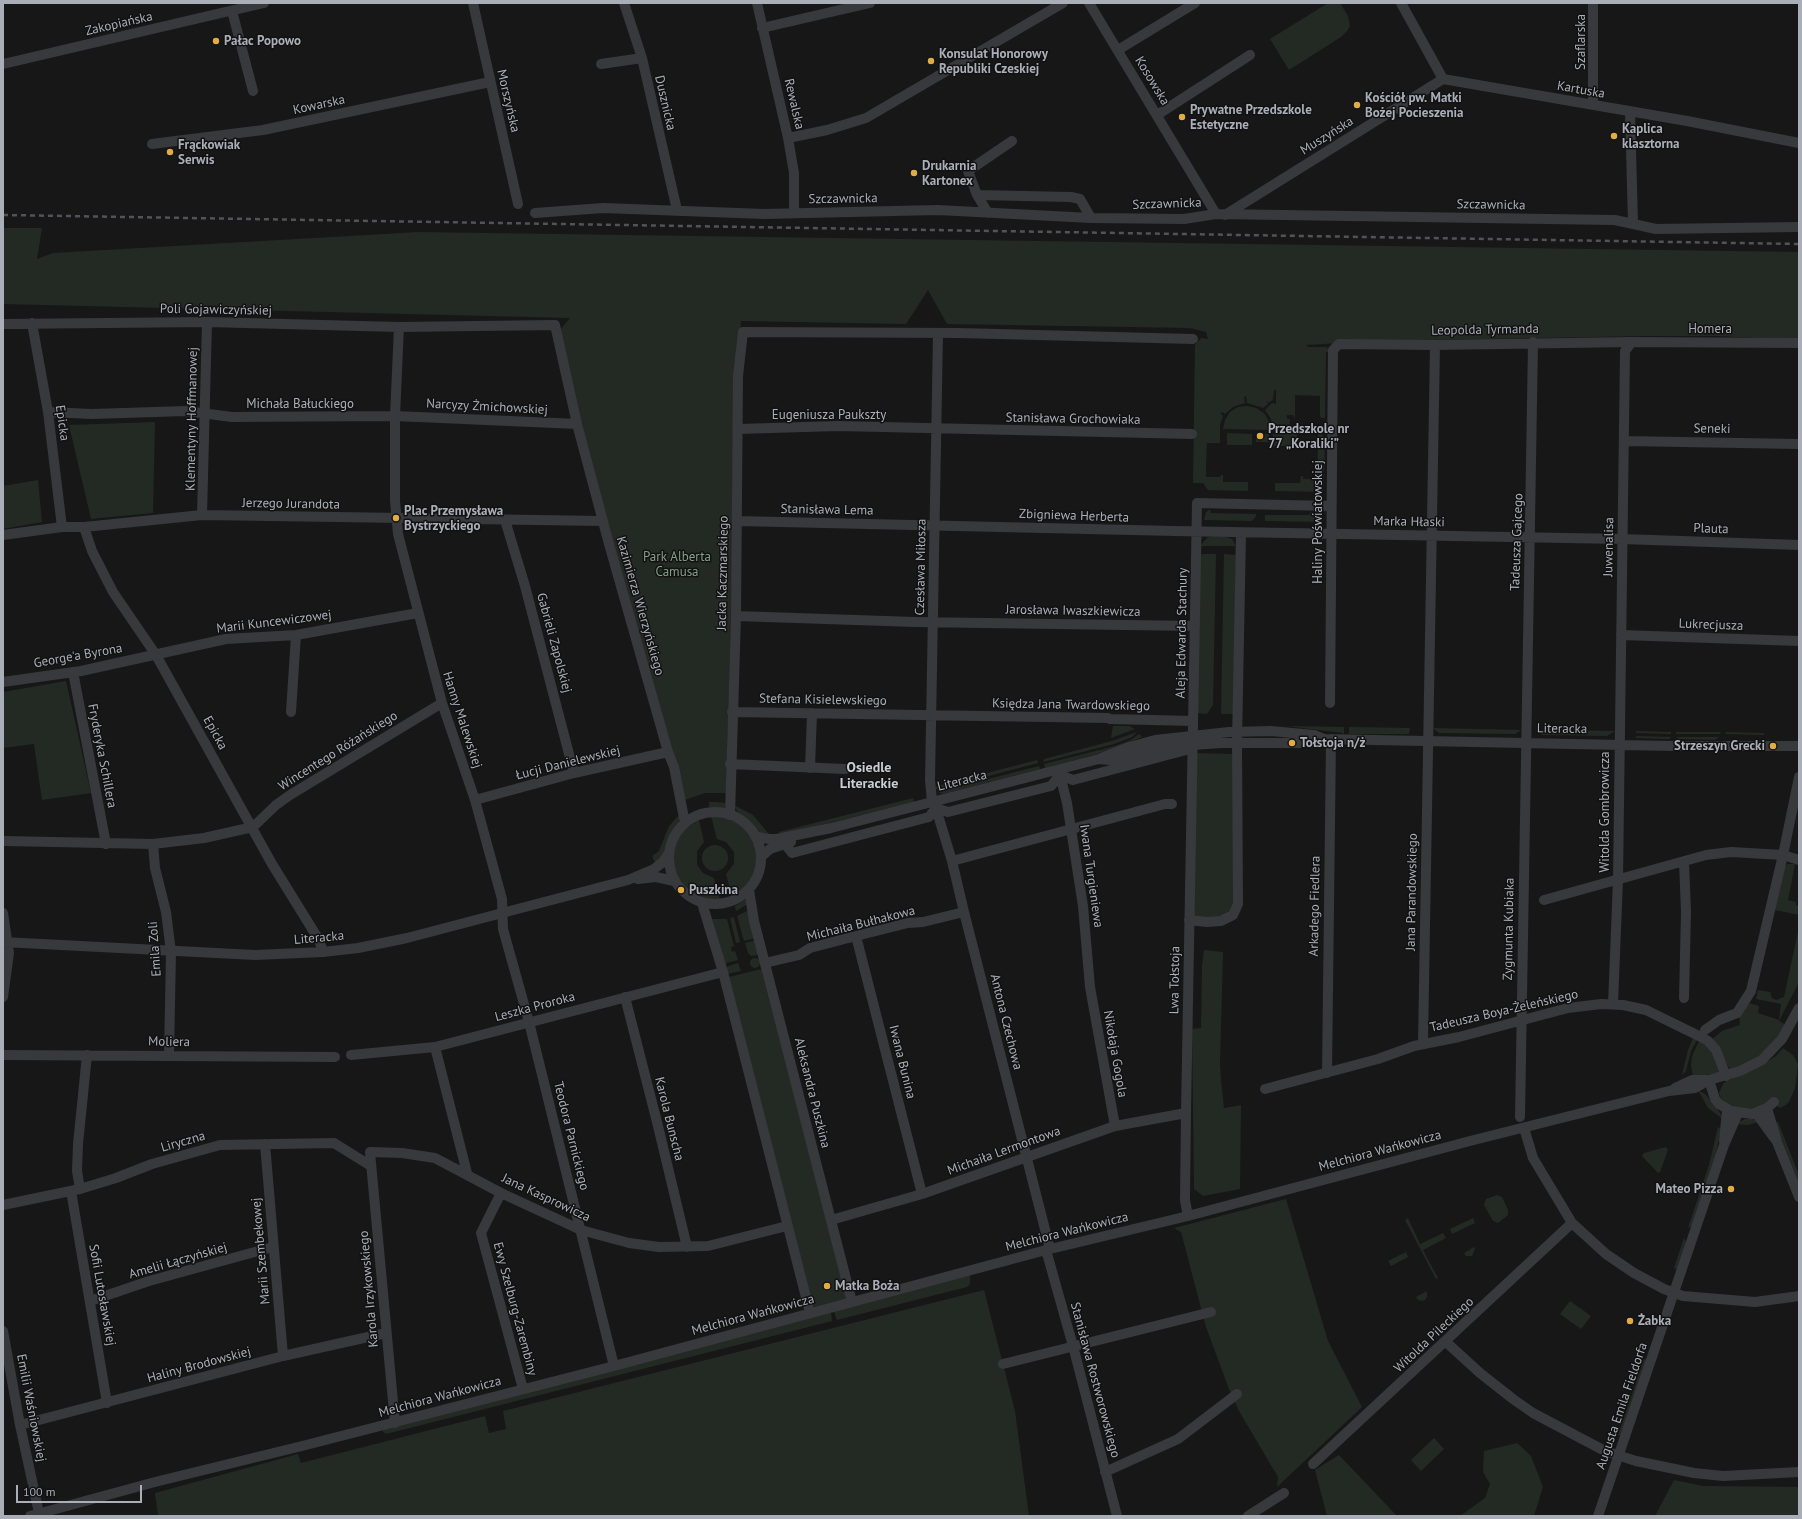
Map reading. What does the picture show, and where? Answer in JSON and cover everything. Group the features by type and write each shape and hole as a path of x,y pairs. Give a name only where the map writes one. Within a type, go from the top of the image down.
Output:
{"street":[{"name":"Zakopiańska","path":"3,64 264,3"},
{"name":"Morszyńska","path":"473,3 518,204"},
{"name":"Dusznicka","path":"624,3 642,58 677,210"},
{"name":"Rewalska","path":"757,3 788,138 794,173 794,212"},
{"path":"762,28 870,3"},
{"path":"788,138 827,130 866,118 1063,3"},
{"name":"Kosowska","path":"1089,3 1157,115 1221,215"},
{"path":"1118,50 1196,3"},
{"path":"1401,3 1443,79"},
{"name":"Szaflarska","path":"1593,105 1594,3"},
{"path":"232,10 253,91"},
{"path":"1157,115 1250,55"},
{"path":"601,64 642,58"},
{"name":"Kartuska","path":"1443,79 1799,143"},
{"name":"Muszyńska","path":"1221,215 1443,79"},
{"name":"Kowarska","path":"152,144 263,130 490,82"},
{"path":"1630,112 1633,224"},
{"path":"988,213 977,195 968,171 1012,141"},
{"path":"977,195 1071,197 1080,199 1091,218"},
{"name":"Szczawnicka","path":"535,213 603,208 764,214 794,212 938,210 1091,218 1184,219 1221,215 1615,220 1656,229 1799,227"},
{"name":"Poli Gojawiczyńskiej","path":"3,324 207,322 399,327 555,325"},
{"name":"Klementyny Hoffmanowej","path":"202,515 206,413 207,322"},
{"name":"Epicka","path":"32,323 48,412 62,527"},
{"name":"Kazimierza Wierzyńskiego","path":"555,325 577,424 668,752 674,767 685,823"},
{"path":"395,416 399,327"},
{"name":"Jacka Kaczmarskiego","path":"730,814 730,764 736,616 738,376 744,332 938,333"},
{"path":"938,333 1193,340"},
{"name":"Czesława Miłosza","path":"934,804 930,785 938,333"},
{"name":"Tadeusza Gajcego","path":"1526,742 1533,342"},
{"name":"Leopolda Tyrmanda","path":"1339,344 1632,342"},
{"name":"Homera","path":"1632,342 1799,343"},
{"name":"Juwenalisa","path":"1619,743 1625,351 1632,342"},
{"name":"Haliny Poświatowskiej","path":"1330,703 1333,350 1339,344"},
{"name":"Jana Parandowskiego","path":"1423,1043 1427,740 1433,536 1436,344"},
{"name":"Michała Bałuckiego","path":"48,412 92,414 186,411 232,417 395,416"},
{"name":"Narcyzy Żmichowskiej","path":"395,416 577,424"},
{"name":"Hanny Malewskiej","path":"395,416 395,501 398,534 442,703 475,800 502,899 503,912"},
{"name":"Eugeniusza Paukszty","path":"738,429 838,426 936,430"},
{"name":"Stanisława Grochowiaka","path":"936,430 1192,434"},
{"name":"Seneki","path":"1624,441 1799,444"},
{"name":"Aleja Edwarda Stachury","path":"1193,743 1197,503 1331,506"},
{"name":"Jerzego Jurandota","path":"3,535 62,527 84,527 202,515 603,521"},
{"name":"Gabrieli Zapolskiej","path":"505,520 527,593 574,773"},
{"name":"Stanisława Lema","path":"737,521 934,525"},
{"name":"Zbigniewa Herberta","path":"934,525 1196,532"},
{"name":"Epicka","path":"84,527 92,551 113,592 156,655 253,827 272,864 319,940 323,952"},
{"name":"Marka Hłaski","path":"1196,532 1529,538 1622,538"},
{"path":"1189,920 1207,922 1221,921 1232,916 1238,904 1237,737 1241,533"},
{"name":"Plauta","path":"1622,538 1799,545"},
{"name":"Marii Kuncewiczowej","path":"156,655 226,639 296,635 418,614"},
{"name":"Jarosława Iwaszkiewicza","path":"736,616 915,622 1195,626"},
{"path":"291,712 296,635"},
{"name":"Lukrecjusza","path":"1621,635 1799,641"},
{"name":"George'a Byrona","path":"3,682 73,672 156,655"},
{"name":"Fryderyka Schillera","path":"73,672 106,844"},
{"name":"Wincentego Różańskiego","path":"253,827 276,805 290,795 442,703"},
{"name":"Stefana Kisielewskiego","path":"732,712 931,715"},
{"path":"810,768 812,713"},
{"name":"Księdza Jana Twardowskiego","path":"931,715 1193,721"},
{"name":"Literacka","path":"1060,772 1099,759 1110,760 1143,752 1193,743 1287,732 1314,735 1327,739 1619,743 1672,746 1799,746"},
{"name":"Arkadego Fiedlera","path":"1327,739 1327,1073"},
{"name":"Zygmunta Kubiaka","path":"1520,1117 1520,1020 1526,742"},
{"path":"785,844 792,853 929,817 934,804 948,812 1051,786 1060,772 1073,780 1193,743"},
{"name":"Lwa Tołstoja","path":"1188,1216 1185,1200 1193,743"},
{"name":"Witolda Gombrowicza","path":"1613,1004 1618,880 1619,743"},
{"name":"Łucji Danielewskiej","path":"475,800 574,773 668,752"},
{"path":"730,764 844,770"},
{"name":"Iwana Turgieniewa","path":"1060,772 1084,906 1090,987"},
{"path":"1705,1030 1719,1020 1737,1013 1751,991 1783,855 1799,777"},
{"name":"Literacka","path":"755,836 768,839 777,839 934,804"},
{"name":"Antona Czechowa","path":"934,804 952,861 1027,1156 1048,1250"},
{"path":"952,861 1165,804 1172,804"},
{"path":"708,813 730,814 749,827 755,836 761,857 760,869 756,880 749,890 731,902 713,905 702,903 691,898 674,880 671,872 669,854 672,842 677,832 692,818 708,813"},
{"path":"4,841 153,844 204,838 253,827"},
{"name":"Literacka","path":"761,857 770,849 831,828"},
{"name":"Emila Zoli","path":"153,844 155,868 166,912 171,952 169,1055"},
{"name":"Witolda Gombrowicza","path":"1544,900 1706,855 1731,852 1783,855 1799,860"},
{"name":"Literacka","path":"628,880 654,869 663,862 669,854"},
{"path":"1684,861 1686,912 1684,998"},
{"name":"Literacka","path":"5,942 171,952 255,955 323,952 358,948 407,938 628,880 656,877 674,880"},
{"name":"Aleksandra Puszkina","path":"749,890 754,921 852,1302"},
{"path":"702,903 722,972 810,1313"},
{"name":"Teodora Parnickiego","path":"503,912 503,929 529,1022 614,1366"},
{"name":"Michaiła Bułhakowa","path":"765,963 799,955 810,948 856,936 908,923 923,922 964,912"},
{"path":"3,913 5,942 9,953 3,997"},
{"name":"Iwana Bunina","path":"856,936 922,1194"},
{"name":"Leszka Proroka","path":"351,1055 435,1047 722,972"},
{"name":"Nikołaja Gogola","path":"1090,987 1115,1126"},
{"name":"Karola Bunscha","path":"625,997 657,1122 686,1247"},
{"name":"Tadeusza Boya-Żeleńskiego","path":"1265,1089 1378,1060 1423,1043 1459,1037 1568,1008 1613,1004 1646,1010 1708,1041 1716,1050 1726,1076"},
{"name":"Melchiora Wańkowicza","path":"35,1515 155,1482 394,1423 614,1366 1048,1250 1188,1216 1669,1091 1692,1080 1709,1080 1726,1076 1753,1066 1774,1049 1786,1033 1799,1008"},
{"path":"435,1047 467,1173"},
{"name":"Moliera","path":"3,1055 335,1057"},
{"name":"Sofii Lutosławskiej","path":"87,1055 75,1190 90,1301 107,1403"},
{"path":"1709,1080 1715,1099 1727,1110 1738,1113 1756,1113 1770,1105 1777,1142 1799,1197"},
{"name":"Augusta Emila Fieldorfa","path":"1724,1145 1727,1110"},
{"name":"Michaiła Lermontowa","path":"831,1220 922,1194 1115,1126 1186,1112"},
{"name":"Augusta Emila Fieldorfa","path":"1598,1516 1724,1145 1738,1113"},
{"path":"1756,1113 1777,1142"},
{"path":"1524,1128 1533,1158 1572,1223 1620,1265 1674,1293 1684,1296 1754,1302 1799,1296"},
{"name":"Liryczna","path":"3,1205 75,1190 208,1148 227,1145 334,1143 371,1166"},
{"name":"Marii Szembekowej","path":"266,1144 273,1247 283,1356"},
{"name":"Jana Kasprowicza","path":"370,1152 402,1153 435,1158 467,1173 501,1193 581,1230 629,1244 658,1247 708,1246 787,1226"},
{"name":"Karola Irzykowskiego","path":"370,1152 394,1423"},
{"name":"Ewy Szelburg-Zarembiny","path":"501,1193 481,1233 523,1389"},
{"name":"Witolda Pileckiego","path":"1313,1464 1446,1342 1572,1223"},
{"name":"Amelii Łączyńskiej","path":"90,1301 149,1282 273,1247"},
{"name":"Stanisława Rostworowskiego","path":"1048,1250 1117,1516"},
{"path":"1003,1364 1211,1312"},
{"name":"Emilii Waśniowskiej","path":"3,1331 35,1515"},
{"name":"Haliny Brodowskiej","path":"20,1425 283,1356 386,1333"},
{"path":"1446,1342 1480,1373 1534,1413 1605,1451 1670,1468 1723,1476 1799,1472"},
{"path":"1106,1472 1178,1439 1237,1394"},
{"path":"1248,1516 1284,1493"}],"green space":[{"path":"1328,3 1340,3 1348,16 1350,26 1341,37 1289,70 1270,39"},
{"name":"Park Alberta Camusa","path":"3,228 42,228 37,259 53,253 419,232 1799,252 1799,340 1718,336 1645,336 1375,341 1306,345 1308,347 1327,347 1329,352 1326,352 1325,418 1321,418 1320,416 1320,396 1295,395 1295,419 1293,415 1287,415 1287,419 1290,419 1289,431 1273,431 1271,419 1265,410 1272,403 1276,404 1276,389 1274,391 1273,399 1269,403 1266,400 1268,404 1263,408 1247,403 1246,396 1244,397 1245,403 1233,407 1225,414 1222,412 1221,414 1223,416 1220,425 1220,443 1207,443 1206,477 1220,477 1223,475 1223,482 1248,482 1248,491 1208,490 1203,483 1193,483 1195,345 1201,338 1208,339 1206,332 1190,328 947,324 928,290 906,324 741,321 734,396 732,510 734,511 726,793 705,793 685,800 580,422 560,330 570,318 3,304"},
{"path":"1247,406 1256,408 1264,413 1269,421 1270,430 1223,429 1225,420 1230,412 1238,407"},
{"path":"155,422 153,513 91,519 69,425"},
{"path":"1318,431 1325,438 1325,443 1318,443"},
{"path":"1227,433 1252,434 1252,445 1227,445"},
{"path":"1256,434 1269,434 1269,442 1256,442"},
{"path":"1273,434 1297,434 1297,446 1273,446"},
{"path":"1318,446 1325,446 1323,492 1275,491 1275,483 1300,483 1301,476 1303,476 1303,479 1317,479"},
{"path":"38,480 42,522 3,529 3,486"},
{"path":"1211,510 1210,513 1256,514 1256,516 1252,521 1204,520 1206,512"},
{"path":"1311,512 1320,515 1323,518 1322,522 1265,521 1265,515 1309,515"},
{"path":"1224,536 1232,539 1236,546 1200,546 1208,537"},
{"path":"1216,554 1213,705 1207,714 1197,713 1200,555"},
{"path":"1224,554 1236,555 1234,714 1221,714"},
{"path":"66,681 91,793 42,800 34,744 3,748 3,692"},
{"path":"1113,726 1129,726 1135,729 1111,738"},
{"path":"1287,726 1344,727 1344,734 1342,733"},
{"path":"1349,727 1410,728 1409,734 1349,734"},
{"path":"1433,728 1521,730 1515,734 1439,733"},
{"path":"1541,730 1615,731 1607,736 1541,735"},
{"path":"1635,731 1671,732 1671,734 1637,733"},
{"path":"1137,732 1132,737 1114,744 1043,762 1044,759 1112,741"},
{"path":"1676,732 1721,732 1720,734 1676,734"},
{"path":"1726,732 1764,733 1764,735 1726,734"},
{"path":"1139,734 1142,737 1097,754 1045,768 1044,764 1115,746 1131,740"},
{"path":"1637,736 1671,737 1669,739 1635,738"},
{"path":"1676,737 1719,737 1715,740 1678,739"},
{"path":"1195,753 1232,754 1234,765 1235,907 1222,917 1209,920 1193,915"},
{"path":"1037,760 1038,763 935,790 934,787"},
{"path":"1039,766 1040,769 943,794 937,792"},
{"path":"913,798 914,802 780,835 779,832"},
{"path":"709,802 726,803 725,808 709,807"},
{"path":"734,805 753,815 768,833 773,836 760,833 751,822 737,811"},
{"path":"680,814 679,822 671,833 663,856 655,863 652,856 659,851 669,826"},
{"path":"711,816 724,817 739,823 751,835 756,847 757,864 753,876 746,887 732,897 726,874 734,864 734,852 726,842 717,839"},
{"path":"699,820 704,842 697,851 697,865 703,873 714,878 720,900 704,898 689,891 679,878 674,867 674,851 678,839 685,829"},
{"path":"715,845 724,849 728,858 724,867 715,871 706,867 702,858 706,849"},
{"path":"1787,864 1795,864 1788,900 1796,902 1796,905 1799,906 1799,915 1775,910 1784,868"},
{"path":"746,899 748,904 736,911 735,906"},
{"path":"749,910 756,938 744,941 737,916"},
{"path":"734,917 740,942 736,943 730,918"},
{"path":"712,919 727,919 734,946 731,947 732,952 735,951 738,960 726,963 723,962"},
{"path":"1799,927 1799,982 1779,1021 1786,1025 1769,1048 1753,1061 1730,1070 1720,1050 1712,1039 1722,1031 1740,1025 1739,1015 1749,1003 1759,1006 1758,1013 1779,1020 1781,1004 1756,999 1758,990 1770,992 1772,998 1776,1000 1784,997"},
{"path":"756,940 758,955 751,956 748,953 745,943"},
{"path":"1204,950 1223,952 1220,1063 1224,1108 1241,1105 1240,1189 1203,1196 1194,1189 1192,1029 1201,1028 1202,966"},
{"path":"755,958 760,963 755,968 750,963"},
{"path":"738,963 741,971 728,974 726,967"},
{"path":"761,969 847,1297 845,1300 816,1308 812,1304 729,977"},
{"path":"1693,1038 1697,1040 1691,1051 1686,1071 1682,1075 1688,1050"},
{"path":"1702,1040 1715,1056 1719,1073 1693,1077 1691,1066 1692,1056 1699,1041"},
{"path":"1783,1048 1793,1055 1798,1064 1795,1088 1789,1102 1786,1105 1780,1108 1776,1105 1763,1105 1747,1110 1730,1106 1722,1101 1719,1093 1726,1081 1759,1067 1776,1056"},
{"path":"1698,1090 1705,1094 1719,1111 1723,1119 1708,1108"},
{"path":"1745,1119 1753,1119 1759,1122 1748,1125 1736,1124"},
{"path":"1778,1122 1799,1175 1799,1185 1775,1123"},
{"path":"1718,1127 1721,1129 1716,1154 1692,1226 1688,1228 1709,1165"},
{"path":"1666,1147 1668,1150 1660,1172 1658,1173 1642,1156 1644,1153"},
{"path":"1497,1195 1502,1197 1508,1210 1508,1215 1498,1223 1493,1221 1484,1205 1486,1199"},
{"path":"1286,1199 1328,1341 1362,1407 1277,1487 1278,1477 1239,1411 1229,1389 1206,1327 1181,1232 1174,1228"},
{"path":"1408,1218 1420,1244 1443,1233 1446,1238 1423,1250 1438,1278 1436,1279 1405,1220"},
{"path":"1473,1218 1475,1223 1452,1234 1450,1229"},
{"path":"1684,1238 1686,1242 1677,1270 1674,1268"},
{"path":"1474,1247 1475,1249 1472,1256 1466,1256 1464,1253"},
{"path":"1406,1252 1408,1257 1391,1266 1388,1261"},
{"path":"970,1275 970,1284 967,1287 837,1320 836,1318 834,1311"},
{"path":"984,1290 1015,1411 1029,1516 158,1516 155,1493 298,1454 301,1463 485,1416 489,1433 506,1429 503,1411"},
{"path":"1427,1291 1427,1297 1425,1300 1421,1301 1417,1299 1416,1297"},
{"path":"1570,1301 1591,1316 1581,1329 1560,1314"},
{"path":"831,1312 832,1321 386,1434 383,1432 383,1429"},
{"path":"1644,1359 1647,1360 1622,1436 1618,1435"},
{"path":"1434,1438 1444,1449 1421,1471 1411,1460"},
{"path":"1517,1443 1531,1456 1543,1487 1534,1516 1460,1516 1485,1498 1490,1484 1483,1472 1484,1451"},
{"path":"1339,1455 1397,1516 1327,1516 1315,1470"},
{"path":"1674,1480 1703,1486 1799,1487 1799,1516 1655,1516"}],"railway":[{"path":"3,215 1799,244"}],"place":[{"name":"Pałac Popowo","path":"216,41"},
{"name":"Konsulat Honorowy Republiki Czeskiej","path":"931,61"},
{"name":"Kościół pw. Matki Bożej Pocieszenia","path":"1357,105"},
{"name":"Prywatne Przedszkole Estetyczne","path":"1182,117"},
{"name":"Kaplica klasztorna","path":"1614,136"},
{"name":"Frąckowiak Serwis","path":"170,152"},
{"name":"Drukarnia Kartonex","path":"914,173"},
{"name":"Przedszkole nr 77 „Koraliki”","path":"1260,436"},
{"name":"Plac Przemysława Bystrzyckiego","path":"396,518"},
{"name":"Tołstoja n/ż","path":"1292,743"},
{"name":"Strzeszyn Grecki","path":"1773,746"},
{"name":"Puszkina","path":"681,890"},
{"name":"Mateo Pizza","path":"1731,1189"},
{"name":"Matka Boża","path":"827,1286"},
{"name":"Żabka","path":"1630,1321"}],"district":[{"name":"Osiedle Literackie","path":"869,776"}]}
